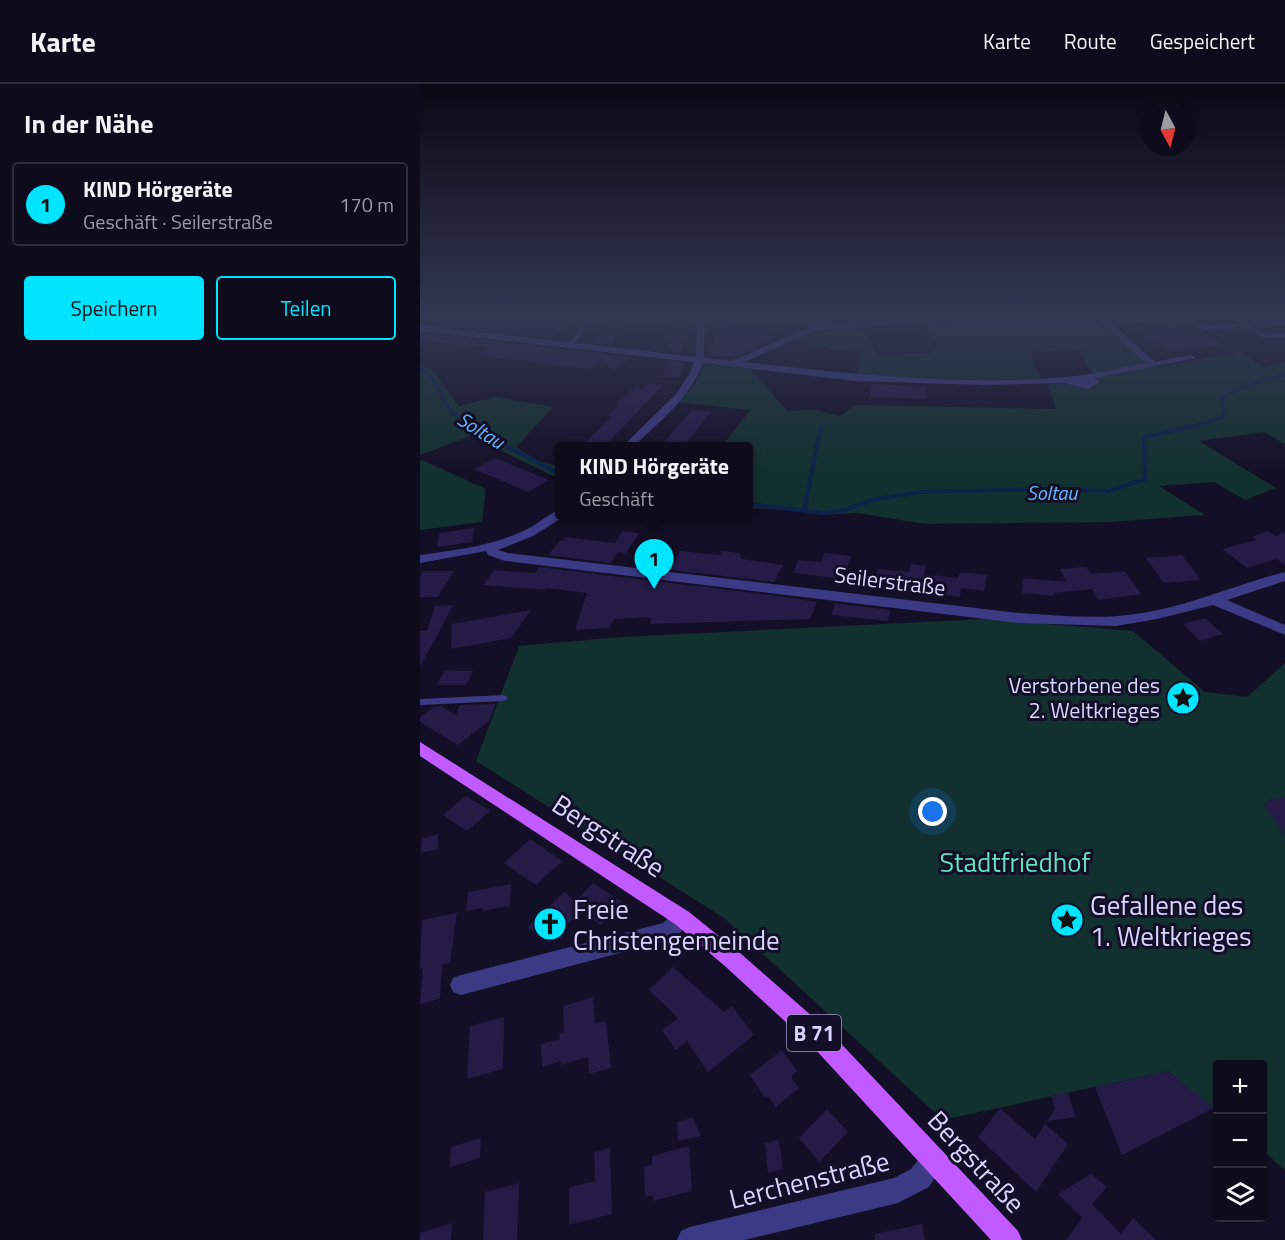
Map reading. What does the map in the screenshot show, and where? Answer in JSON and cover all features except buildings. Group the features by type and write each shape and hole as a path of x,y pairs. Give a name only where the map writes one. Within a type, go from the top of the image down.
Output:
{"main road":[{"name":"Bergstraße","path":"420,748 682,918 733,960 822,1040 1009,1240"}],"street":[{"path":"633,442 688,384 696,369"},
{"path":"782,369 873,378 983,382 1064,380 1088,386 1095,382 1085,377 1131,369"},
{"path":"420,559 490,546 524,536 555,518"},
{"name":"Seilerstraße","path":"490,546 493,552 505,557 1019,618 1114,621 1160,614 1285,576"},
{"path":"1212,599 1285,630"},
{"path":"461,985 669,931 682,918"},
{"name":"Lerchenstraße","path":"690,1240 898,1190 920,1178 934,1160"}],"lane":[{"path":"420,702 502,698"}],"green space":[{"path":"420,369 432,369 459,406 495,397 553,407 516,447 538,461 555,465 555,477 471,436 420,455"},
{"path":"703,369 750,369 787,411 816,410 840,416 856,405 1056,409 1048,385 1084,386 1096,385 1098,382 1090,369 1285,369 1285,444 1264,432 1199,441 1276,488 1245,500 1214,482 1159,486 1205,515 1110,522 926,524 856,513 822,515 790,510 753,508 753,442 725,442 750,410 678,402 695,384"},
{"path":"857,369 1036,369 1040,379 981,380 856,376"},
{"path":"420,461 486,489 482,522 420,530"},
{"name":"Stadtfriedhof","path":"984,619 1133,631 1205,692 1247,697 1285,663 1285,1170 1267,1154 1267,1060 1213,1060 1213,1110 1168,1071 943,1120 724,918 476,761 519,646 622,637"}],"waterway":[{"name":"Soltau","path":"420,369 430,373 450,410 469,426"},
{"name":"Soltau","path":"1195,426 1224,417 1222,397 1251,384 1285,375"},
{"name":"Soltau","path":"466,425 555,471"},
{"name":"Soltau","path":"753,505 825,513 845,510 872,500 921,492 1044,489 1109,491 1145,479 1144,437 1200,425"},
{"path":"804,510 821,427"}],"place":[{"name":"KIND Hörgeräte","path":"654,589"},
{"name":"Verstorbene des 2. Weltkrieges","path":"1183,698"},
{"name":"Gefallene des 1. Weltkrieges","path":"1067,920"},
{"name":"Freie Christengemeinde","path":"550,924"}]}
